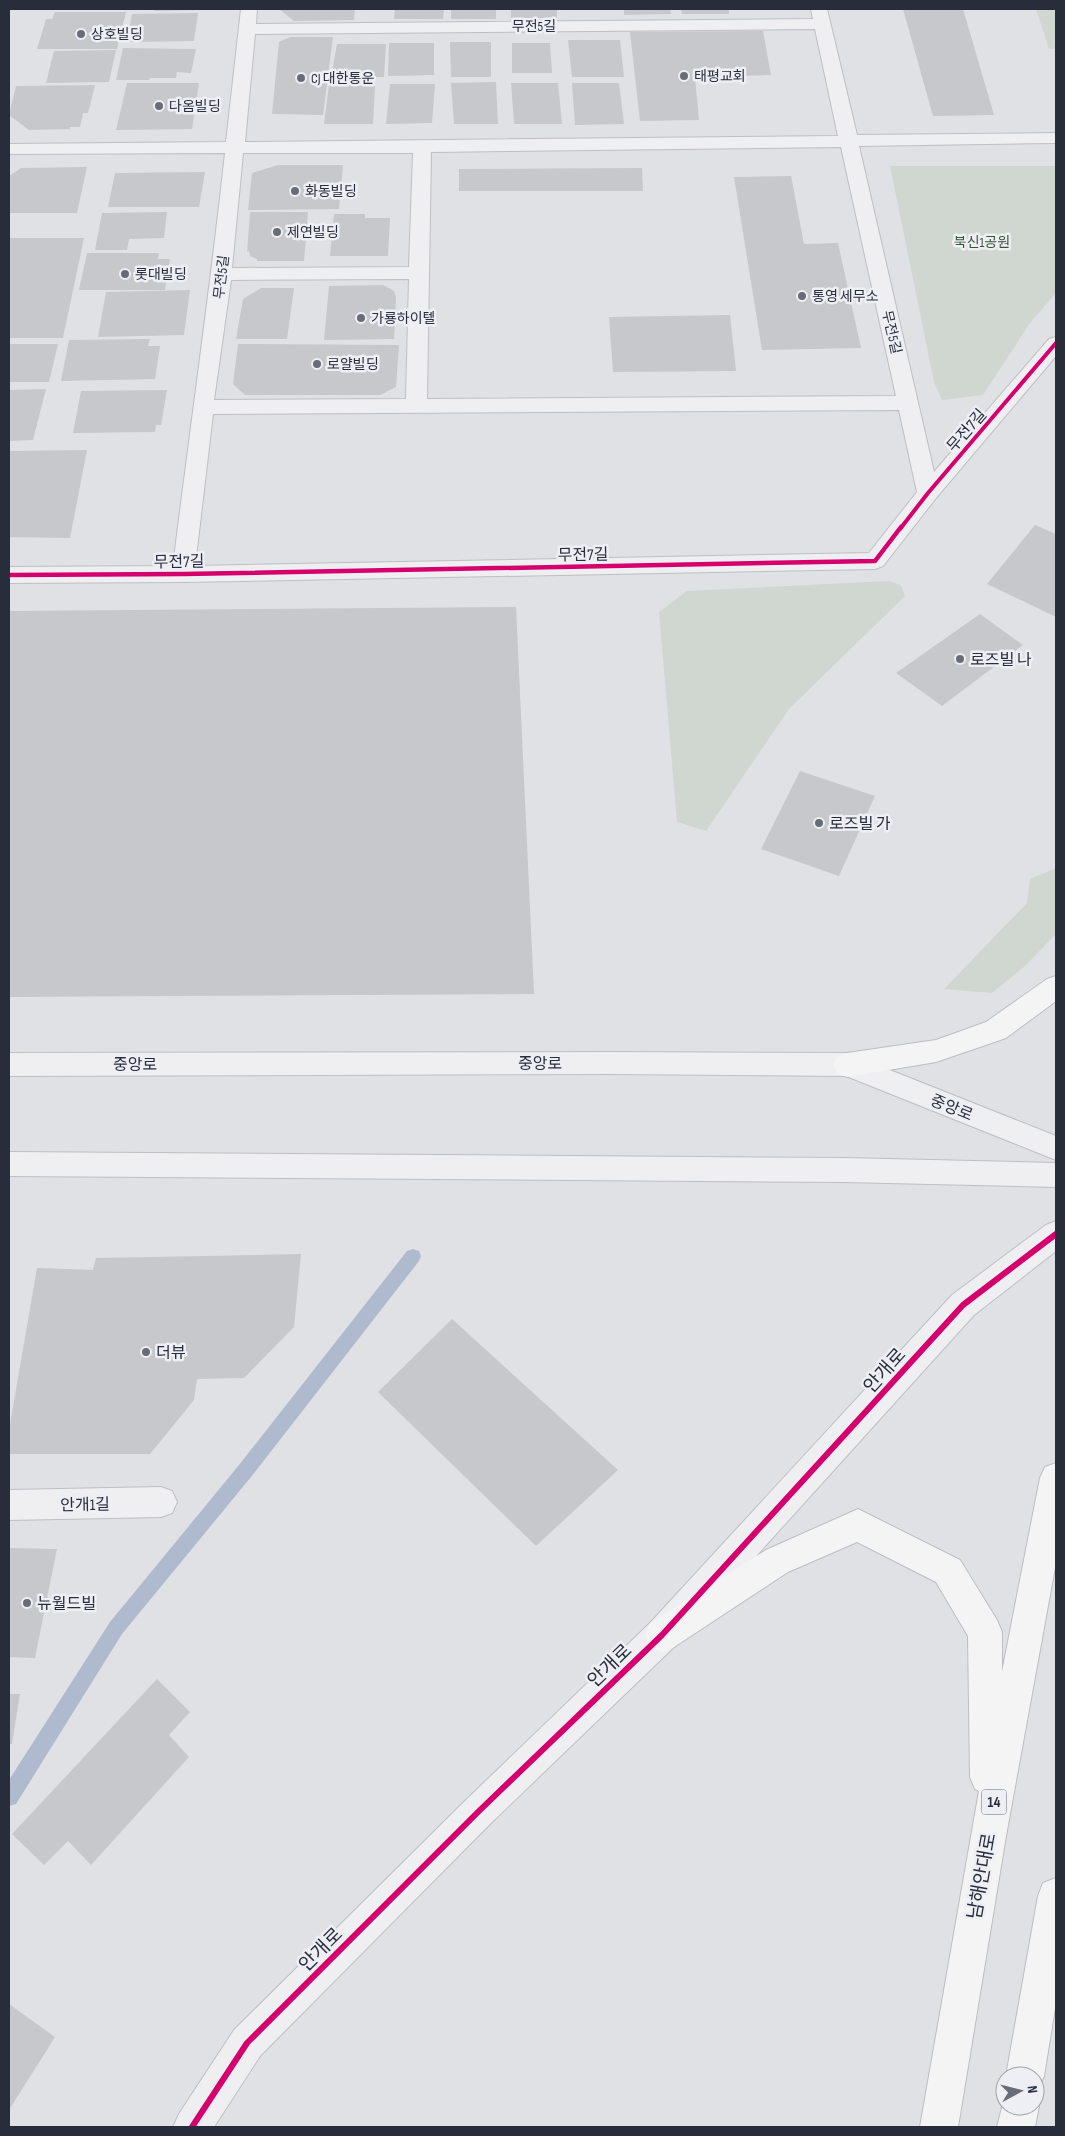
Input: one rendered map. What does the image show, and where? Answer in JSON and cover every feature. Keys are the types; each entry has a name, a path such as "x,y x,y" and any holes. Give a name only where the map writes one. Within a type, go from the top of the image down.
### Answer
{"main road":[{"path":"847,1065 936,1051 996,1030 1056,987"},
{"name":"남해안대로","path":"939,2127 988,1836 1056,1478"},
{"path":"662,1635 778,1561 858,1524 948,1571 985,1632 988,1836"},
{"path":"1027,2066 1056,1896"}],"street":[{"name":"무전5길","path":"203,407 222,274 249,9"},
{"name":"무전5길","path":"246,29 820,16 928,493"},
{"path":"9,149 234,146 422,147 1056,138"},
{"path":"416,406 422,147"},
{"path":"222,274 420,273"},
{"name":"무전7길","path":"9,575 183,574 875,561 928,493 1056,343"},
{"path":"203,407 909,403"},
{"name":"무전7길","path":"183,574 203,407"},
{"name":"중앙로","path":"9,1064 620,1063 847,1065 1056,1148"},
{"path":"9,1164 834,1170 1056,1175"},
{"name":"안개로","path":"192,2127 247,2043 479,1811 662,1635 963,1305 1056,1234"},
{"name":"안개1길","path":"9,1505 161,1502"}],"green space":[{"path":"1036,9 1056,9 1056,49 1049,49"},
{"name":"북신1공원","path":"890,166 1056,166 1056,293 1030,323 983,395 942,400 934,382"},
{"path":"889,581 901,585 905,596 789,709 706,831 677,822 659,612 687,591"},
{"path":"1056,868 1056,934 1025,966 992,993 944,989 1027,903 1030,879"}],"building":[{"path":"155,9 198,9 198,10 155,11"},
{"path":"279,9 355,9 354,20 294,21"},
{"path":"395,9 444,9 443,19 394,19"},
{"path":"451,9 496,9 496,19 451,19"},
{"path":"511,9 557,9 557,18 511,18"},
{"path":"624,9 670,9 671,14 624,15"},
{"path":"681,9 729,9 729,14 682,14"},
{"path":"903,9 963,9 994,115 933,116"},
{"name":"상호빌딩","path":"55,12 126,12 117,49 37,49 46,19 52,19"},
{"path":"198,13 194,41 127,42 132,14"},
{"name":"태평교회","path":"763,31 771,75 695,77 699,120 640,121 630,32"},
{"name":"CJ 대한통운","path":"290,37 333,37 323,115 272,114 279,42"},
{"path":"568,40 620,40 624,77 572,77"},
{"path":"450,42 491,42 491,77 451,77"},
{"path":"389,43 434,43 434,75 388,76"},
{"path":"512,43 550,43 552,73 512,73"},
{"path":"337,44 386,44 384,77 331,77"},
{"path":"123,48 196,49 191,73 177,72 176,78 116,80"},
{"path":"116,50 109,82 46,83 54,51"},
{"path":"496,82 498,124 454,124 451,83"},
{"name":"다옴빌딩","path":"127,83 199,83 192,129 116,130"},
{"path":"511,83 558,83 562,124 514,124"},
{"path":"572,83 619,83 624,124 575,125"},
{"path":"390,84 435,84 432,123 386,124"},
{"path":"95,85 88,113 83,113 80,127 29,130 9,115 16,86"},
{"path":"329,85 375,86 373,124 324,124"},
{"name":"화동빌딩","path":"278,165 343,165 339,209 248,210 252,173"},
{"path":"87,167 77,213 9,213 9,176 21,168"},
{"path":"642,168 643,191 459,191 459,169"},
{"path":"205,172 199,207 108,207 115,173"},
{"name":"통영 세무소","path":"791,176 804,244 838,243 861,348 762,350 734,177"},
{"path":"167,212 164,238 129,239 127,250 95,250 102,213"},
{"name":"제연빌딩","path":"250,212 308,212 304,261 257,261 257,259 250,256 249,251 247,252"},
{"path":"334,214 365,214 365,218 390,218 388,256 330,256"},
{"path":"9,238 84,238 63,338 9,338"},
{"name":"롯대빌딩","path":"87,253 159,253 158,259 170,259 165,290 79,290"},
{"name":"가룡하이텔","path":"383,285 394,291 396,297 394,339 324,340 329,286"},
{"path":"261,288 294,288 287,339 236,339 243,299"},
{"path":"190,290 184,335 98,337 106,292"},
{"path":"730,315 736,371 613,372 609,317"},
{"path":"150,339 148,346 160,346 155,379 61,381 69,340"},
{"path":"9,344 58,344 49,382 9,382"},
{"name":"로얄빌딩","path":"238,344 399,345 396,387 380,395 245,395 233,384"},
{"path":"46,389 33,440 9,441 9,390"},
{"path":"167,390 161,425 156,425 155,432 73,433 81,391"},
{"path":"87,450 70,538 9,537 9,451"},
{"path":"1035,525 1056,534 1056,617 987,584"},
{"path":"516,607 534,994 9,997 9,611"},
{"name":"로즈빌 나","path":"980,614 1023,645 942,706 896,673"},
{"name":"로즈빌 가","path":"800,771 875,796 839,876 761,849"},
{"name":"더뷰","path":"301,1254 294,1327 244,1378 197,1379 194,1400 150,1454 9,1454 9,1430 37,1268 93,1270 96,1258"},
{"path":"452,1319 618,1470 536,1546 378,1392"},
{"name":"뉴월드빌","path":"9,1548 57,1549 35,1658 9,1657"},
{"path":"157,1679 190,1712 169,1735 189,1757 91,1865 68,1841 44,1865 12,1834"},
{"path":"9,1694 20,1694 12,1744 9,1744"},
{"path":"9,2004 55,2037 9,2110"}],"waterway":[{"path":"9,1797 116,1628 245,1471 413,1256"}],"cycle path":[{"path":"9,575 183,574 875,561 928,493 1056,343"},
{"path":"192,2127 247,2043 479,1811 662,1635 963,1305 1056,1234"}],"place":[{"name":"상호빌딩","path":"81,34"},
{"name":"태평교회","path":"684,76"},
{"name":"CJ 대한통운","path":"301,78"},
{"name":"다옴빌딩","path":"159,106"},
{"name":"화동빌딩","path":"295,191"},
{"name":"제연빌딩","path":"277,232"},
{"name":"롯대빌딩","path":"125,274"},
{"name":"통영 세무소","path":"802,296"},
{"name":"가룡하이텔","path":"361,318"},
{"name":"로얄빌딩","path":"317,364"},
{"name":"로즈빌 나","path":"960,659"},
{"name":"로즈빌 가","path":"819,823"},
{"name":"더뷰","path":"146,1352"},
{"name":"뉴월드빌","path":"27,1603"}]}
